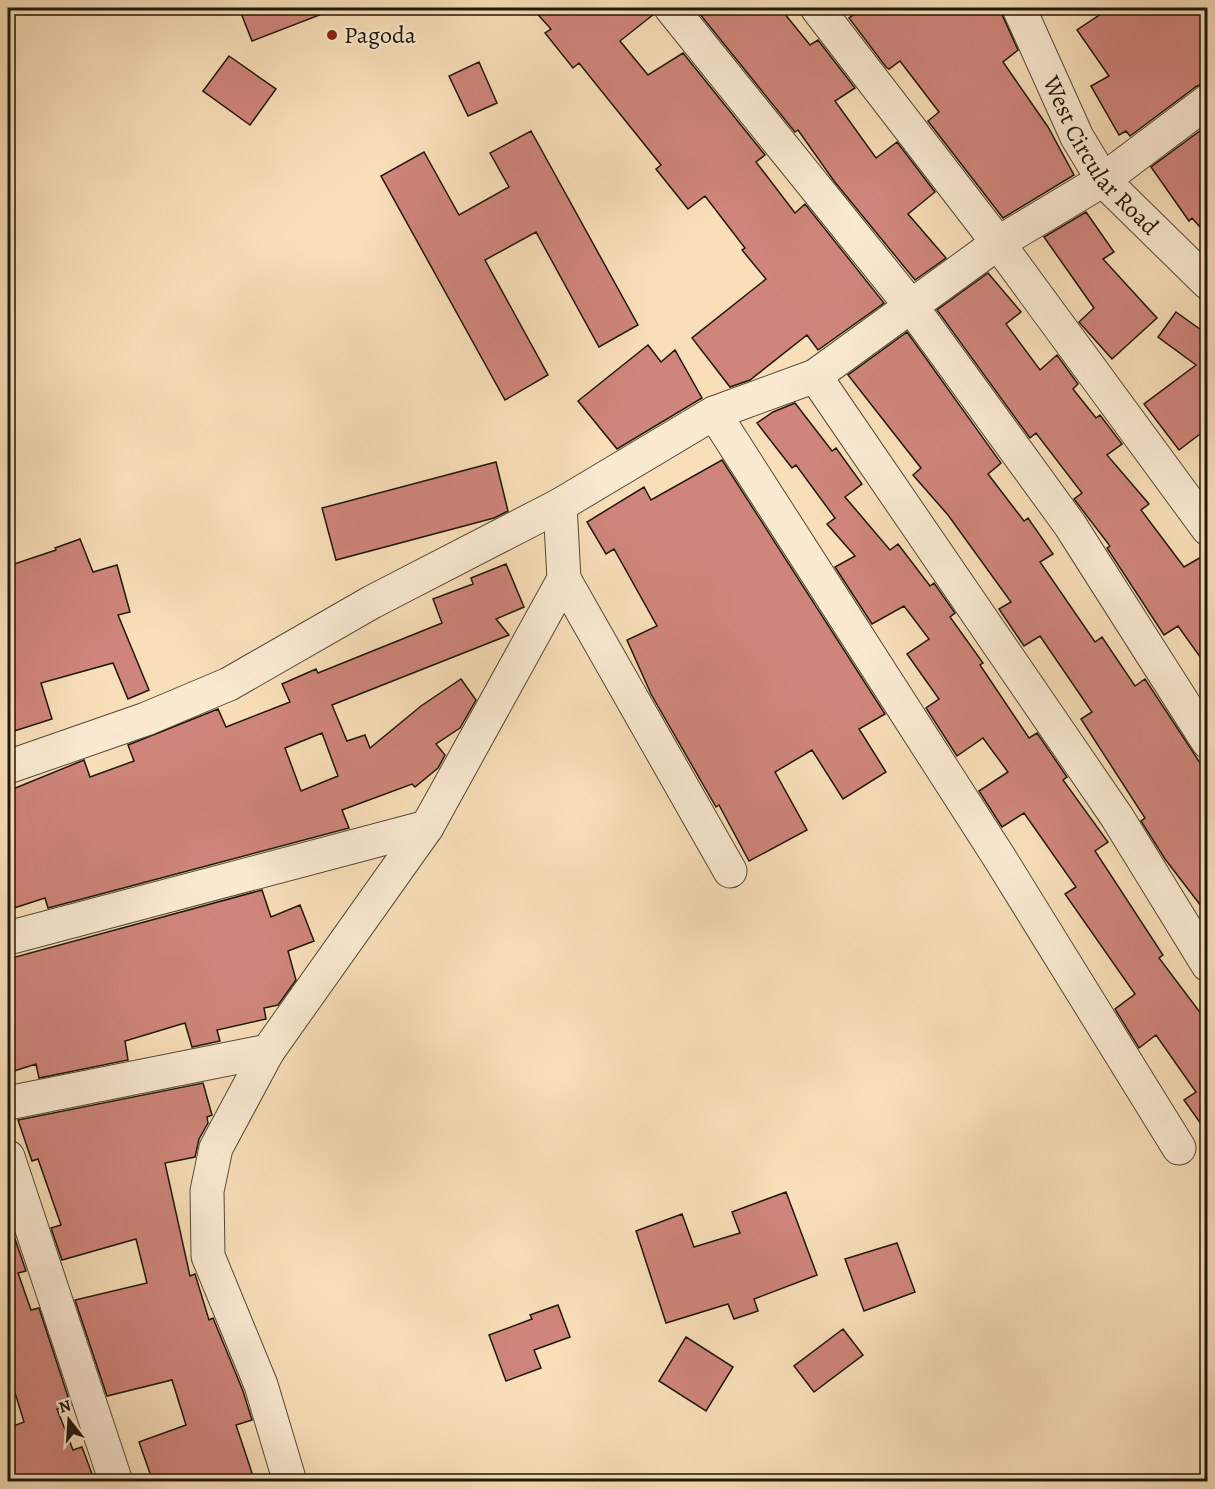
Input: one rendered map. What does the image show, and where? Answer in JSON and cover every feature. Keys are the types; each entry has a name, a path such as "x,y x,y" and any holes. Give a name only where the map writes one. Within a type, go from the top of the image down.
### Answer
{"street":[{"path":"671,8 911,306 1070,525 1208,742"},
{"path":"817,8 998,243 1208,529"},
{"name":"West Circular Road","path":"1019,8 1077,137 1103,180 1208,283"},
{"path":"8,767 146,719 229,684 372,602 560,505 714,413 815,376 998,243 1103,180 1208,101"},
{"path":"815,376 1117,817 1208,965"},
{"path":"714,413 999,857 1179,1148"},
{"path":"560,505 564,579 730,871"},
{"path":"290,1482 261,1385 208,1256 207,1191 216,1148 268,1051 427,827 564,579"},
{"path":"8,938 427,827"},
{"path":"8,1103 268,1051"},
{"path":"8,1157 116,1482"}],"building":[{"path":"239,8 334,8 335,9 252,41"},
{"path":"532,8 653,8 654,14 620,41 648,75 683,53 765,155 756,162 795,213 805,204 884,303 818,350 807,335 750,380 730,387 692,338 766,279 742,250 745,248 705,196 688,209 656,169 661,165 579,63 573,68 545,33 551,29"},
{"path":"695,8 780,8 810,45 818,40 855,88 835,101 876,158 897,142 935,192 908,214 946,258 915,280 834,181 798,130 795,132"},
{"path":"864,8 999,8 1018,50 1003,62 1048,127 1074,175 1003,218 928,121 939,112 900,61 889,69 886,67 849,18"},
{"path":"1110,8 1208,8 1208,83 1197,86 1130,136 1126,131 1119,135 1091,86 1109,76 1077,30"},
{"path":"229,56 276,89 250,125 203,91"},
{"path":"479,62 497,103 468,116 449,76"},
{"path":"1208,125 1208,236 1192,218 1189,221 1151,167"},
{"path":"531,131 638,325 599,347 536,232 485,260 548,375 505,400 381,176 424,152 459,215 509,187 490,153"},
{"path":"1086,212 1114,252 1103,259 1157,318 1112,359 1079,322 1094,308 1044,237"},
{"path":"988,273 1021,312 1006,324 1040,370 1057,355 1078,384 1073,389 1096,418 1100,415 1122,444 1107,455 1149,504 1141,510 1184,567 1208,553 1208,668 1178,626 1164,635 1107,548 1110,546 1074,499 1082,493 1036,433 1030,438 937,310"},
{"path":"1176,312 1208,335 1208,428 1179,450 1144,404 1196,365 1158,337"},
{"path":"907,332 1001,463 988,474 1024,521 1028,518 1053,554 1040,562 1095,642 1102,637 1135,686 1145,679 1208,775 1208,915 1165,859 1141,821 1145,818 1081,719 1092,712 1040,636 1024,646 999,609 1011,602 948,515 913,475 921,468 848,375"},
{"path":"648,345 661,362 675,350 702,398 617,449 578,401"},
{"path":"795,403 832,451 836,448 862,484 845,497 890,550 898,544 930,586 934,583 955,613 950,617 983,663 980,665 1029,738 1037,733 1067,777 1063,780 1108,842 1095,851 1163,955 1159,958 1208,1023 1208,1134 1184,1100 1196,1092 1156,1035 1139,1048 1115,1009 1135,994 1065,894 1076,887 1024,813 1002,827 979,791 1008,772 983,738 957,756 926,708 939,699 907,654 929,639 904,606 872,624 835,567 855,556 827,524 835,518 796,465 792,468 757,423 773,412"},
{"path":"722,460 885,714 859,729 886,772 843,799 812,750 775,772 807,830 749,861 719,805 716,807 651,694 627,640 657,626 614,549 606,554 587,522 644,487 651,500"},
{"path":"496,462 508,511 494,518 336,560 322,508"},
{"path":"80,539 93,572 117,565 130,612 118,615 149,690 128,699 113,663 41,683 52,719 8,733 8,566 56,550 55,548"},
{"path":"506,564 524,607 496,619 509,635 332,705 347,741 365,735 370,748 421,706 461,679 476,700 460,728 436,744 445,755 438,768 415,787 412,784 342,810 349,828 48,908 45,898 8,910 8,791 84,760 90,777 134,761 128,745 218,709 226,727 290,702 282,684 316,669 318,673 442,623 433,599 473,584 471,578","holes":["322,733 338,776 301,791 285,748"]},
{"path":"262,890 271,917 300,905 314,941 288,951 296,980 278,1005 264,1008 266,1019 217,1030 220,1041 192,1047 185,1023 125,1041 128,1060 39,1078 36,1064 8,1073 8,959"},
{"path":"203,1083 212,1115 207,1117 208,1123 199,1139 195,1157 165,1163 190,1276 195,1274 209,1320 213,1318 243,1391 252,1420 236,1425 255,1482 153,1482 139,1442 186,1425 172,1380 107,1396 75,1300 147,1283 136,1239 62,1260 51,1228 61,1225 38,1159 32,1161 18,1120"},
{"path":"786,1192 817,1275 754,1299 758,1311 734,1319 728,1304 666,1323 636,1231 682,1214 694,1247 740,1233 732,1212"},
{"path":"15,1239 26,1271 18,1273 31,1310 39,1308 71,1406 57,1409 73,1450 82,1447 95,1482 8,1482 8,1428 24,1422 8,1370 8,1241"},
{"path":"897,1243 915,1292 864,1311 845,1259"},
{"path":"558,1305 570,1337 534,1350 541,1368 506,1381 489,1335 532,1319 530,1315"},
{"path":"843,1329 863,1355 814,1392 794,1366"},
{"path":"686,1337 733,1367 706,1411 659,1381"}],"place":[{"name":"Pagoda","path":"332,35"}]}
